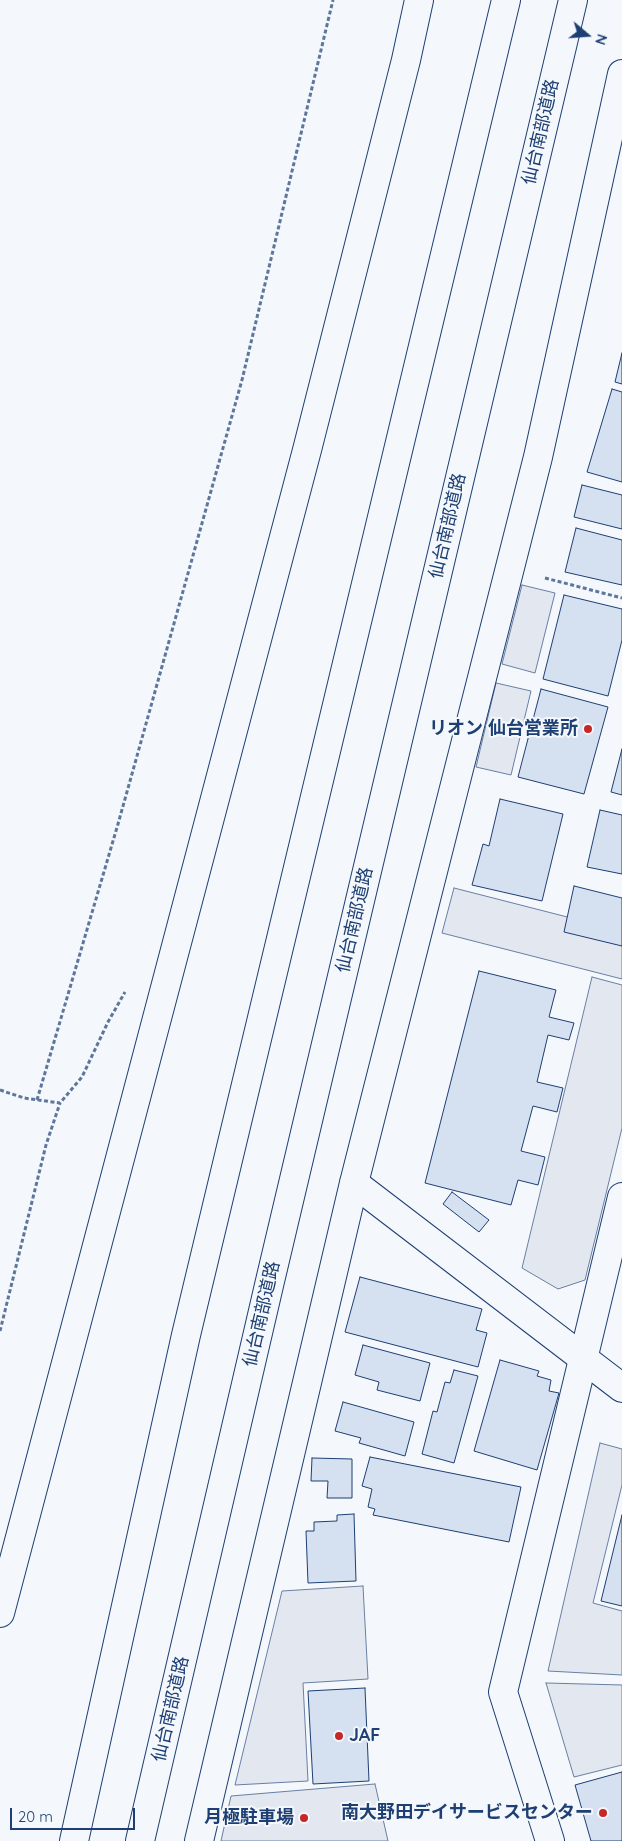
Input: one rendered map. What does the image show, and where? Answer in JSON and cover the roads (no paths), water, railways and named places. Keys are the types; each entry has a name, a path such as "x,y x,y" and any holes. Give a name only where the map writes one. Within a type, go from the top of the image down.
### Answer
{"main road":[{"path":"0,1613 307,450 406,60 419,0"},
{"path":"74,1841 188,1325 506,0"},
{"name":"仙台南部道路","path":"140,1841 572,0"},
{"path":"199,1841 354,1183 538,457 622,74"},
{"path":"354,1183 622,1388"},
{"path":"550,1841 503,1692 622,1197"}],"place":[{"name":"リオン 仙台営業所","path":"588,729"},
{"name":"JAF","path":"339,1736"},
{"name":"南大野田デイサービスセンター","path":"603,1813"},
{"name":"月極駐車場","path":"304,1818"}]}
